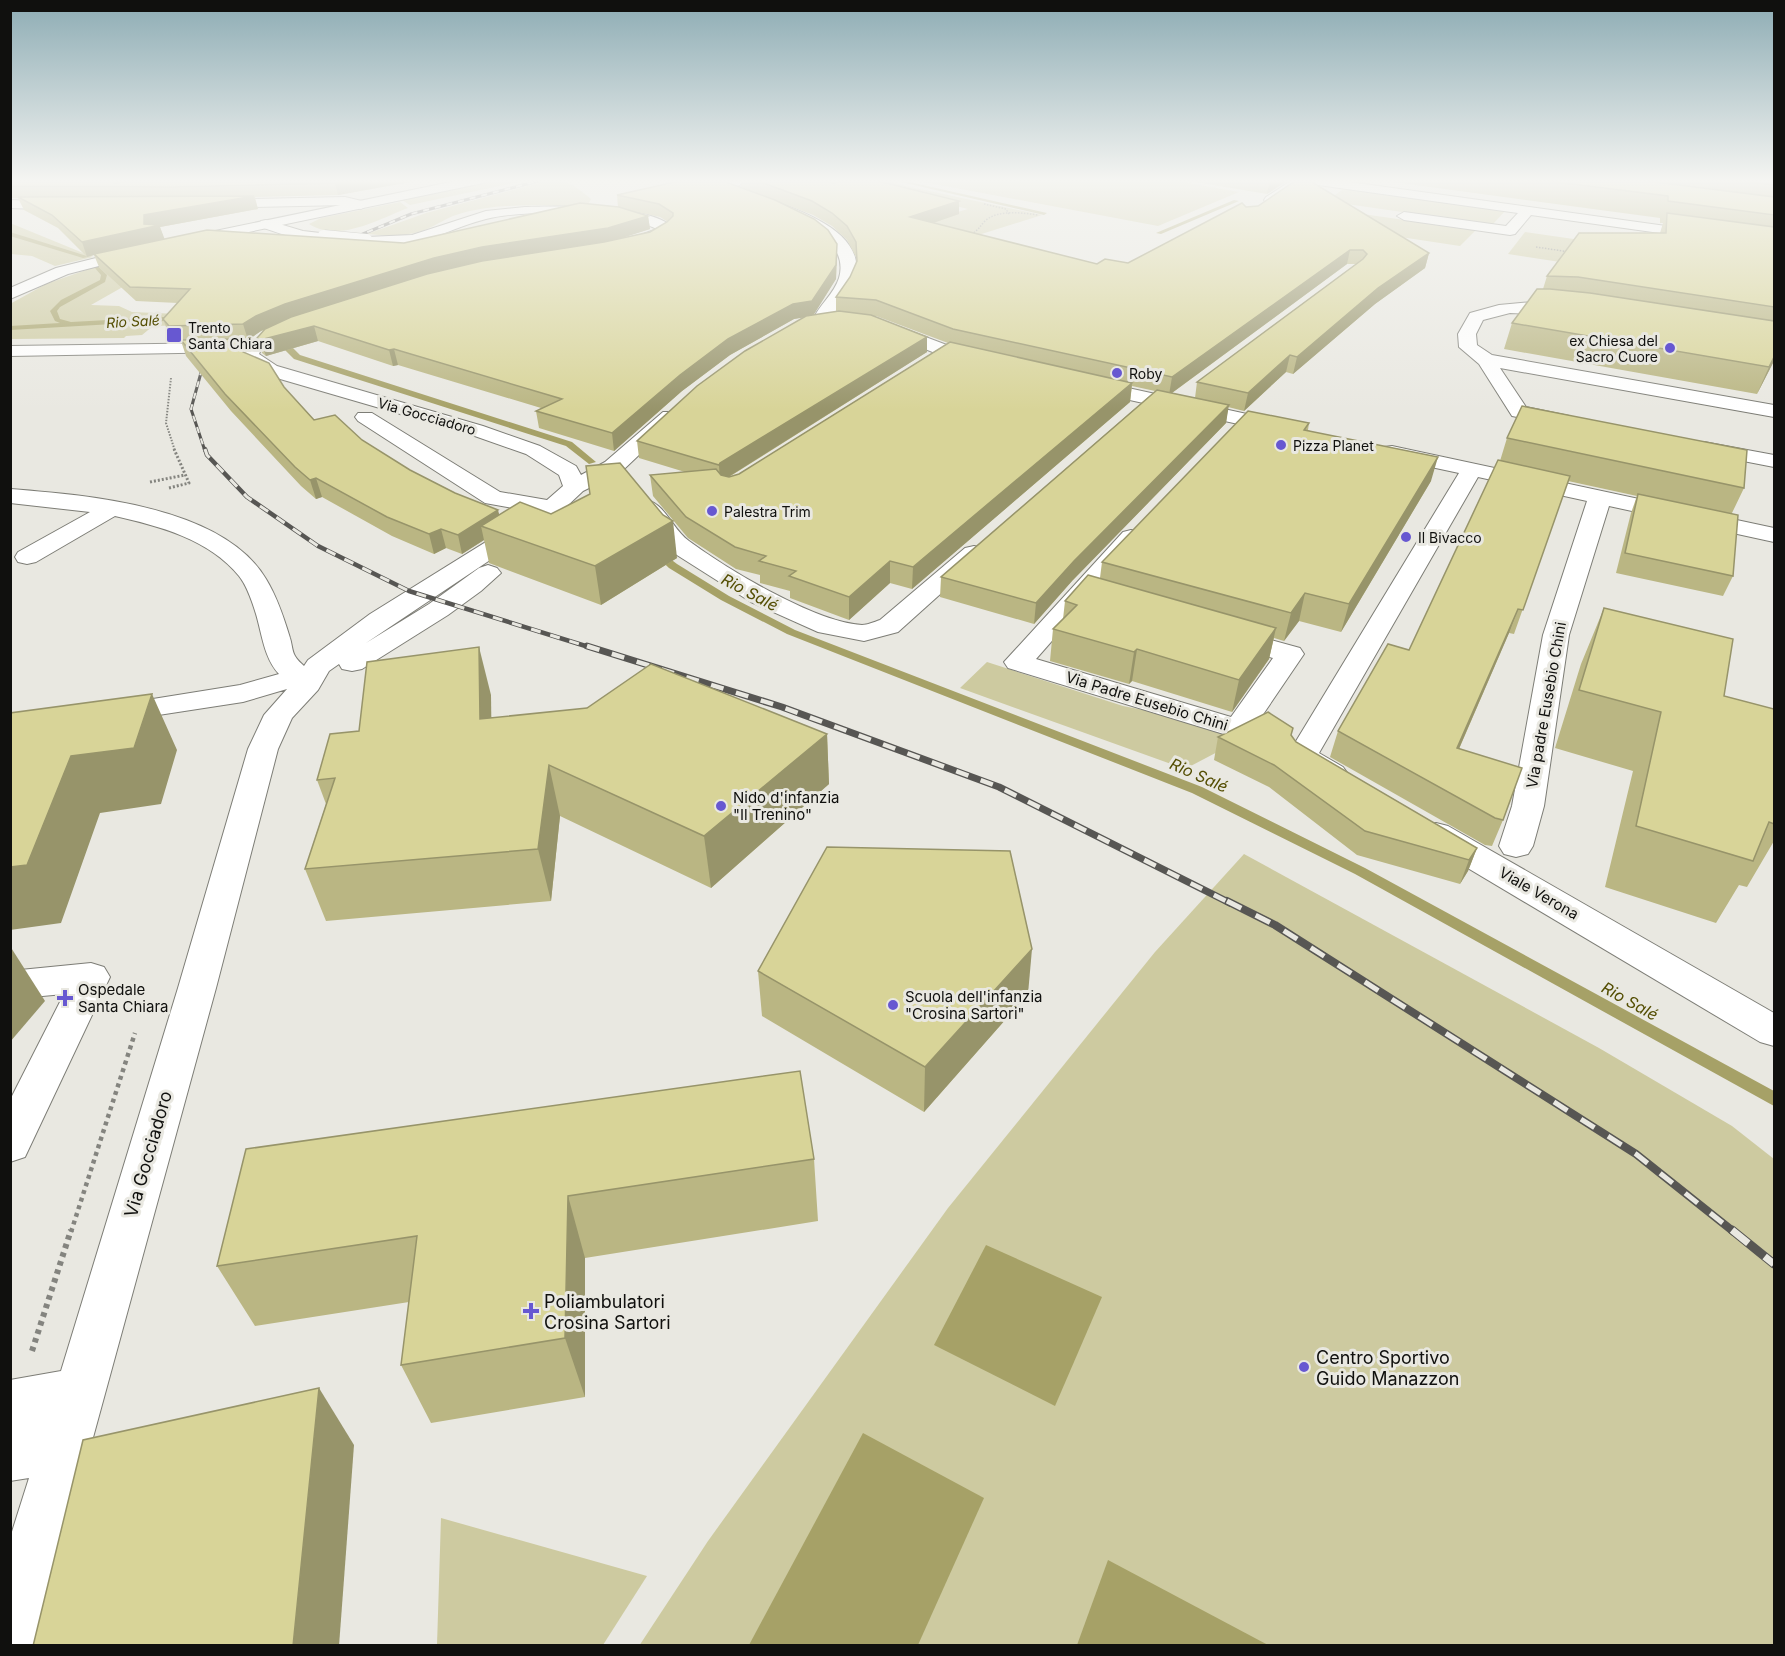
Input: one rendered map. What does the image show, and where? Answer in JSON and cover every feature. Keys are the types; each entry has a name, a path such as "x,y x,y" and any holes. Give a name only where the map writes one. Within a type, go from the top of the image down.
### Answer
{"street":[{"path":"10,294 35,281 83,264 117,256"},
{"path":"845,256 849,266 847,279 824,312 811,323 858,321 938,356 999,365"},
{"path":"1577,423 1519,412 1486,360 1468,347 1467,334 1476,316 1498,309 1512,307 1583,312"},
{"name":"Via Gocciadoro","path":"10,351 259,343 250,354 256,362 270,370 476,430 533,450 568,471 575,487 547,514 525,543 471,588 416,626 343,669 305,680 279,715 263,750 197,988 10,1635"},
{"path":"1486,360 1774,411"},
{"path":"1064,380 1300,432"},
{"path":"1128,418 1189,391"},
{"path":"575,487 604,472 683,404"},
{"name":"Via Gocciadoro","path":"365,417 493,498 547,514"},
{"path":"1224,439 1243,420"},
{"path":"1682,444 1774,461"},
{"path":"1369,447 1774,535"},
{"path":"1364,792 1302,756 1472,469"},
{"path":"604,472 632,488 678,545 760,597 827,626 864,633 890,626 988,541"},
{"path":"10,496 98,506 165,520 208,540 249,570 263,594 282,659 305,680"},
{"name":"Via padre Eusebio Chini","path":"1516,846 1528,806 1556,635 1600,497"},
{"path":"19,554 98,506"},
{"name":"Via Padre Eusebio Chini","path":"1145,523 1090,597 1018,662 1238,729 1290,654 1201,628"},
{"path":"91,716 243,693 305,680"},
{"name":"Viale Verona","path":"1406,816 1774,1031"},
{"path":"10,985 91,977 10,1144"},
{"path":"12,1422 79,1393"},
{"path":"12,1422 65,1446"}],"path":[{"path":"160,490 189,483 178,461 166,423 171,372"},
{"path":"12,1422 136,1031"}],"shaded area":[{"path":"33,256 93,257 55,266"},
{"path":"877,256 911,256 864,271"},
{"path":"1523,256 1694,256 1761,266 1751,291"},
{"path":"109,262 135,280 91,305 119,306 132,312 202,315 192,325 153,326 142,335 124,338 11,339 10,304 46,284"},
{"path":"987,662 1123,706 1169,715 1244,738 1185,769 960,688"},
{"name":"Centro Sportivo Guido Manazzon","path":"1244,854 1599,1048 1732,1126 1774,1159 1774,1645 639,1646 708,1541 948,1208 1155,952"},
{"path":"986,1245 1102,1297 1055,1406 934,1345"},
{"path":"863,1433 984,1498 918,1645 749,1645"},
{"path":"441,1518 647,1576 603,1645 437,1645"},
{"path":"1108,1560 1268,1645 1077,1645"}],"building":[{"path":"96,256 442,256 285,304 243,324 169,326 163,319 190,289 130,287"},
{"path":"512,256 836,256 836,265 812,301 793,304 728,339 680,375 612,433 536,411 562,399 394,349 389,350 314,326 260,340 257,338 265,329 291,317 427,274"},
{"path":"857,256 1066,256 1097,264 1105,259 1128,263 1141,256 1341,256 1172,377 953,329 876,300 836,297 850,277"},
{"path":"1365,256 1424,256 1378,288 1297,357 1290,355 1248,393 1197,382"},
{"path":"1562,256 1774,256 1774,307 1578,277 1547,276"},
{"path":"1537,289 1590,293 1774,321 1774,357 1769,367 1512,323"},
{"path":"839,311 871,315 927,337 719,465 637,441 697,386 745,351 806,316"},
{"path":"235,339 243,352 269,363 284,387 314,420 335,415 362,440 410,470 455,493 498,510 458,535 441,529 429,534 387,517 316,478 310,480 225,394 181,340"},
{"path":"950,342 1132,383 913,567 890,561 849,597 789,576 796,571 759,561 766,556 735,547 686,517 650,475 716,469 721,475 729,477 739,474"},
{"path":"1157,390 1229,405 1074,561 1036,603 941,577"},
{"path":"1522,406 1747,450 1744,488 1507,438"},
{"path":"1248,411 1309,423 1304,430 1438,457 1349,604 1305,593 1291,613 1102,562"},
{"path":"1498,460 1570,476 1523,610 1518,609 1457,748 1522,768 1503,820 1495,818 1338,731 1388,644 1409,650"},
{"path":"620,463 663,515 673,521 595,566 481,526 520,502 551,514 590,494 586,466"},
{"path":"1638,494 1738,515 1733,576 1625,553"},
{"path":"1088,575 1276,628 1239,680 1137,649 1134,652 1053,629 1077,605 1065,601"},
{"path":"1604,608 1733,639 1724,696 1774,709 1774,824 1769,822 1753,861 1636,826 1661,712 1579,690"},
{"path":"479,647 480,719 587,708 651,664 827,734 704,836 549,765 538,849 305,869 335,778 317,780 330,734 359,731 367,662"},
{"path":"152,694 134,748 71,756 27,865 10,867 10,713"},
{"path":"1268,712 1293,728 1291,735 1296,742 1477,848 1469,860 1365,831 1274,765 1218,737"},
{"name":"Scuola dell'infanzia \"Crosina Sartori\"","path":"827,847 1010,851 1032,949 925,1067 758,971"},
{"path":"800,1071 814,1159 568,1196 565,1338 401,1365 417,1236 217,1266 246,1149"},
{"path":"319,1388 293,1646 33,1646 83,1440"}],"waterway":[{"path":"68,323 57,320 53,311 63,301 103,281 104,275 98,268"},
{"name":"Rio Salé","path":"10,328 182,318"},
{"name":"Rio Salé","path":"282,342 297,357 569,444 592,462"},
{"name":"Rio Salé","path":"656,551 673,566 725,598 791,632 1197,790 1360,871 1774,1099"}],"railway":[{"path":"205,358 191,409 205,451"},
{"path":"205,449 207,455 247,497 318,546 409,591 592,648"},
{"path":"587,646 782,707 999,787 1230,903"},
{"path":"1227,901 1275,925 1636,1154 1734,1232"},
{"path":"1732,1230 1774,1264"}],"place":[{"name":"Trento Santa Chiara","path":"174,335"},
{"name":"ex Chiesa del Sacro Cuore","path":"1670,348"},
{"name":"Roby","path":"1117,373"},
{"name":"Pizza Planet","path":"1281,445"},
{"name":"Palestra Trim","path":"712,511"},
{"name":"Il Bivacco","path":"1406,537"},
{"name":"Nido d'infanzia \"Il Trenino\"","path":"721,806"},
{"name":"Ospedale Santa Chiara","path":"65,998"},
{"name":"Scuola dell'infanzia \"Crosina Sartori\"","path":"893,1005"},
{"name":"Poliambulatori Crosina Sartori","path":"531,1311"},
{"name":"Centro Sportivo Guido Manazzon","path":"1304,1367"}]}
